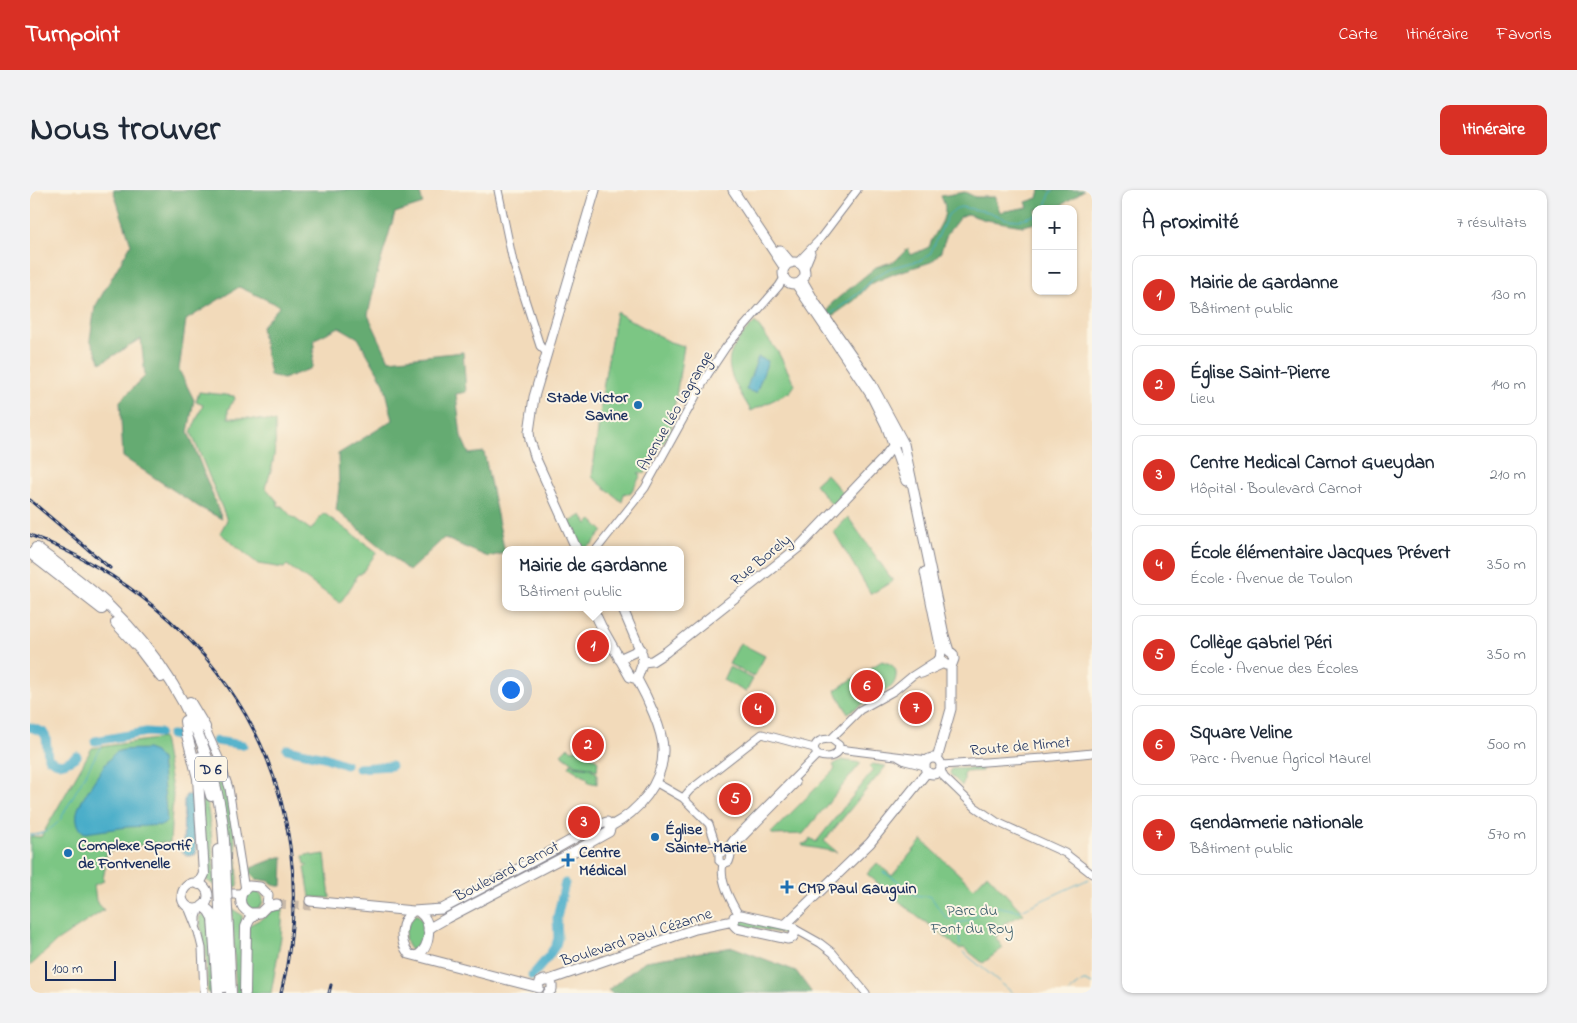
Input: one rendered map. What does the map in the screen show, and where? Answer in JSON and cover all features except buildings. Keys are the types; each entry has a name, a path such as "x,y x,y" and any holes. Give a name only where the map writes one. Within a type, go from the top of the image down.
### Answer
{"highway":[{"name":"D 6","path":"33,550 109,606 133,630 159,663 181,698 192,720 212,771 222,820 217,899 232,993"},
{"name":"D 6","path":"33,550 96,603 122,628 154,667 176,702 185,721 203,768 217,835 217,899 224,993"},
{"path":"159,663 174,677 205,727"},
{"path":"185,721 198,778 204,874 199,884"},
{"path":"217,899 209,910 213,918 218,993"},
{"path":"245,993 246,927 249,920 255,914"}],"main road":[{"path":"529,432 534,397 554,323 595,190"},
{"path":"732,190 783,255 805,274 790,282"},
{"path":"738,190 747,207"},
{"path":"794,266 783,274 871,394 888,430 904,472 911,500 945,659"},
{"path":"735,917 745,930 788,939 791,930 936,767 947,706 948,676 902,440 871,383 821,311 790,282"},
{"path":"554,323 529,401 527,418 530,440 536,459 575,546"},
{"path":"888,430 902,440"},
{"path":"894,449 902,440"},
{"path":"894,449 907,458"},
{"name":"Rue Borely","path":"643,662 656,659 799,547 894,449"},
{"path":"594,611 630,678 637,679"},
{"path":"611,826 637,808 659,773 663,751 661,734 637,679 643,662 641,649 624,611"},
{"path":"619,659 641,649"},
{"name":"Boulevard Carnot","path":"405,920 403,916 395,914 310,904 416,912 442,909 604,822 611,826 610,830 598,838 428,930"},
{"path":"524,866 523,872 529,875"},
{"path":"242,906 240,898 249,886 263,889 272,901 260,913 255,914 250,913 242,906 217,899 199,884 189,885 184,891 184,902 188,907 217,899 243,892"},
{"path":"420,953 427,941 428,930 426,919 416,912 405,920 402,933 403,943 409,954 428,954 545,988"},
{"path":"735,917 791,930"},
{"name":"Boulevard Paul Cézanne","path":"545,988 695,929 735,917"}],"street":[{"path":"498,190 513,262 540,346 544,350"},
{"path":"794,266 808,259 857,190"},
{"name":"Avenue Léo Lagrange","path":"599,546 645,488 708,374 726,347 790,282"},
{"path":"831,740 860,710 901,686 912,676 945,659"},
{"path":"205,727 219,758 229,788 243,872 243,892"},
{"path":"683,798 690,790 762,734 814,748 819,756"},
{"path":"735,917 722,870 723,864 718,858 725,853 733,840 819,756 833,757 839,749 837,742 831,740 821,740 817,742 814,748"},
{"path":"839,749 898,757 905,761 936,767 962,796 982,812 1015,830 1065,853 1092,874"},
{"name":"Route de Mimet","path":"936,767 1092,753"},
{"path":"654,782 683,798 709,824 725,853 731,856 729,862 723,864"},
{"path":"243,872 256,886"},
{"path":"198,932 197,917 217,899"},
{"path":"188,907 202,948 204,993"},
{"path":"791,930 820,943 833,953 866,993"}],"green space":[{"path":"113,190 419,190 423,204 395,213 377,274 368,315 389,360 463,352 466,392 456,394 461,436 469,454 484,452 504,546 502,546 502,554 488,557 444,538 409,571 336,510 339,488 338,454 393,420 384,383 358,338 339,327 315,339 312,368 283,379 270,375 261,327 280,306 239,287 186,320 179,370 194,400 188,432 222,519 199,507 123,457 120,401 145,376 141,339 101,363 90,339 95,307 131,244"},
{"path":"1040,190 1084,190 1062,205 1032,205 1032,224 1023,226 986,220 967,214 960,217 947,234 940,254 931,262 896,273 870,284 855,300 831,317 827,312 832,303 876,267 895,261 908,248 911,255 929,247 945,213 945,206 941,196 965,192 975,197 995,197 1000,212 1028,207 1026,202 1038,198"},
{"name":"Stade Victor Savine","path":"616,312 670,342 684,346 671,429 645,473 638,473 641,475 630,494 624,493 622,502 592,477 604,382"},
{"path":"755,322 778,352 795,385 790,392 751,411 736,385 729,365 730,355 735,346"},
{"path":"199,392 234,396 235,399 228,409 228,418 248,418 275,422 274,455 265,487 278,502 278,506 282,506 290,515 311,530 322,515 325,514 377,552 361,574 358,574 355,578 355,581 340,603 287,565 284,568 258,564 220,533 227,520 191,432 203,405 196,402"},
{"path":"826,474 844,494 833,506 815,484"},
{"path":"582,515 587,524 592,520 603,531 592,544 579,546 568,523"},
{"path":"848,517 893,581 871,594 834,532"},
{"path":"740,643 765,656 754,677 729,664"},
{"path":"882,661 890,664 895,669 896,678 893,684 848,713 835,690"},
{"path":"729,667 753,679 746,692 723,680"},
{"name":"Complexe Sportif de Fontvenelle","path":"163,738 173,794 170,843 152,843 106,852 104,881 94,885 96,901 104,910 57,941 30,966 30,836 41,837 92,748"},
{"path":"209,745 227,796 234,832 238,886 231,888 229,845"},
{"path":"568,747 572,750 582,750 598,761 597,771 590,767 576,765 561,754"},
{"path":"841,760 861,763 803,834 774,835 771,833 835,769 833,765"},
{"path":"571,763 575,766 590,768 597,773 597,784 588,782 588,779 569,767"},
{"path":"872,764 886,766 824,841 837,852 803,846 802,844 808,843 810,838 816,842 873,771 869,767"},
{"path":"982,768 982,771 964,772 962,786 950,774 951,769"},
{"path":"200,772 210,828 215,886 205,879"},
{"name":"Parc du Font du Roy","path":"922,840 974,888 987,874 1024,914 1003,924 996,938 1003,948 983,963 964,948 959,949 867,874 877,863 892,876"},
{"path":"311,854 312,856 325,854 330,898 310,897 305,867 308,865 305,864 303,856"},
{"path":"283,857 282,886 256,879 250,873 251,868"},
{"path":"254,891 260,894 263,900 260,906 254,909 248,906 245,900 248,894"},
{"path":"276,908 283,908 281,937 271,993 248,993 248,926"},
{"path":"232,909 242,915 243,993 236,993"},
{"path":"208,913 213,993 208,993 206,953 199,917"},
{"path":"415,915 418,915 423,924 424,940 418,950 413,953 405,939 405,935 408,924"},
{"path":"737,919 787,928 791,932 790,935 737,924"},
{"path":"733,947 796,971 812,993 612,993 608,990 645,961"}],"water":[{"path":"758,357 768,361 756,393 746,390"},
{"path":"147,749 155,752 161,760 167,821 163,825 127,827 85,833 82,831 77,822 78,809 107,763 118,751"},
{"path":"186,795 193,797 196,854 189,856 183,853 184,800"}],"waterway":[{"path":"1046,205 1053,190"},
{"path":"831,314 860,292 875,277 890,268 922,260 930,254 948,215 955,209 961,207 989,212 1006,219 1019,220 1032,216"},
{"path":"30,727 43,732 46,737 48,758 52,761 62,763 77,756"},
{"path":"95,741 146,732 159,733"},
{"path":"171,735 182,736"},
{"path":"30,835 47,831 60,820 105,739"},
{"path":"216,741 243,745"},
{"path":"287,749 324,757 346,765"},
{"path":"358,768 391,766"},
{"path":"883,872 897,880 912,894 927,896"},
{"path":"989,907 995,906 1019,911 1089,879"},
{"path":"532,976 556,945 558,938 557,918 565,883"},
{"path":"928,896 932,898 942,913 957,922 969,920 986,908"},
{"path":"959,931 960,945"},
{"path":"963,952 1013,993"},
{"path":"1068,993 1083,981 1092,984"}],"tunnel":[{"path":"277,904 311,906"}],"railway":[{"path":"30,500 110,568"},
{"path":"30,535 97,567 157,609 206,658 246,715 274,778 290,846 293,918 281,993"},
{"path":"329,993 331,985"}],"place":[{"name":"Stade Victor Savine","path":"638,405"},
{"name":"Mairie de Gardanne","path":"593,646"},
{"name":"Square Veline","path":"867,686"},
{"name":"Gendarmerie nationale","path":"916,708"},
{"name":"École élémentaire Jacques Prévert","path":"758,709"},
{"name":"Église Saint-Pierre","path":"588,745"},
{"name":"Collège Gabriel Péri","path":"735,799"},
{"name":"Centre Medical Carnot Gueydan","path":"584,822"},
{"name":"Église Sainte-Marie","path":"655,837"},
{"name":"Complexe Sportif de Fontvenelle","path":"68,853"},
{"name":"Centre Médical","path":"568,860"},
{"name":"CMP Paul Gauguin","path":"787,887"}]}
